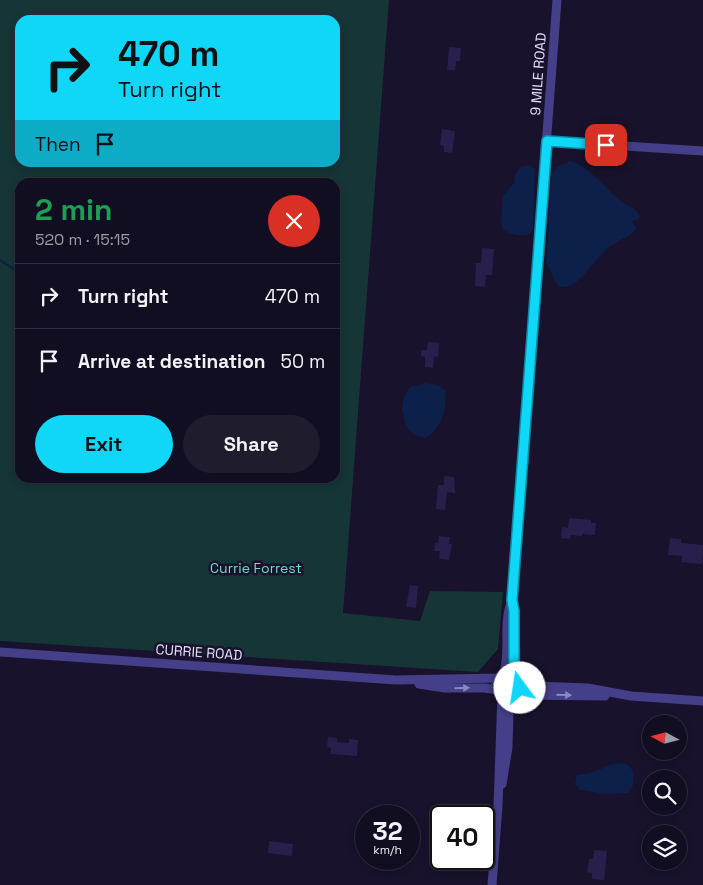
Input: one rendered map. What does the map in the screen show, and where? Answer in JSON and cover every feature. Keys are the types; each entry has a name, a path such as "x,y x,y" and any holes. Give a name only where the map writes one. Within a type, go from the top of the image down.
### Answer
{"street":[{"name":"9 MILE ROAD","path":"501,675 506,661 507,617 512,600 557,0"},
{"path":"547,141 703,152"},
{"name":"9 MILE ROAD","path":"512,600 518,677"},
{"name":"CURRIE ROAD","path":"0,652 396,680 445,688 485,688 500,693"},
{"path":"492,885 498,806 500,693 496,684 501,675 511,672 534,686 588,688 631,696"},
{"name":"CURRIE ROAD","path":"396,680 501,675"},
{"path":"498,806 506,767 509,710 514,696 520,688 518,677"},
{"path":"500,693 514,696 631,696 703,701"}],"green space":[{"name":"Currie Forrest","path":"0,0 389,0 343,613 420,621 430,591 503,592 498,649 478,672 0,641"}],"water":[{"path":"570,161 585,168 616,197 635,210 640,217 637,220 631,221 636,227 635,231 614,243 585,274 572,285 565,287 558,286 546,263 552,174 557,167"},
{"path":"529,165 535,169 533,227 530,234 516,235 503,230 501,221 503,196 514,183 515,175 520,167"},
{"path":"426,383 437,385 445,390 446,403 440,423 425,438 414,435 406,426 402,409 404,397 410,387"},
{"path":"615,763 627,764 633,771 633,785 628,793 606,794 580,790 575,784 577,775 591,773"}],"building":[{"path":"449,47 461,48 460,61 456,61 455,70 447,70"},
{"path":"442,129 455,131 452,153 444,152 444,146 440,145"},
{"path":"482,248 494,249 492,275 486,275 485,287 475,286 476,263 481,263"},
{"path":"428,342 439,343 438,357 434,356 433,368 425,367 425,357 421,356 421,350 427,350"},
{"path":"444,476 454,477 455,493 447,492 445,510 436,509 438,485 444,485"},
{"path":"569,518 591,520 591,523 596,523 595,535 582,534 582,536 571,535 570,539 561,538 562,527 568,528"},
{"path":"439,536 450,537 449,544 452,544 449,560 439,559 440,551 434,551 435,543 438,543"},
{"path":"670,538 681,539 681,543 703,545 702,564 681,562 682,556 668,555"},
{"path":"410,585 418,586 416,608 406,607"},
{"path":"328,737 337,738 337,742 349,743 349,739 358,740 357,756 331,754 331,748 327,747"},
{"path":"269,841 293,844 292,856 268,853"},
{"path":"594,850 607,851 604,880 592,879 592,873 587,872 589,859 593,859"}],"waterway":[{"path":"0,260 15,270"}],"route":[{"path":"520,688 520,681 516,674 514,662 514,611 512,600 547,141 606,145"}]}
